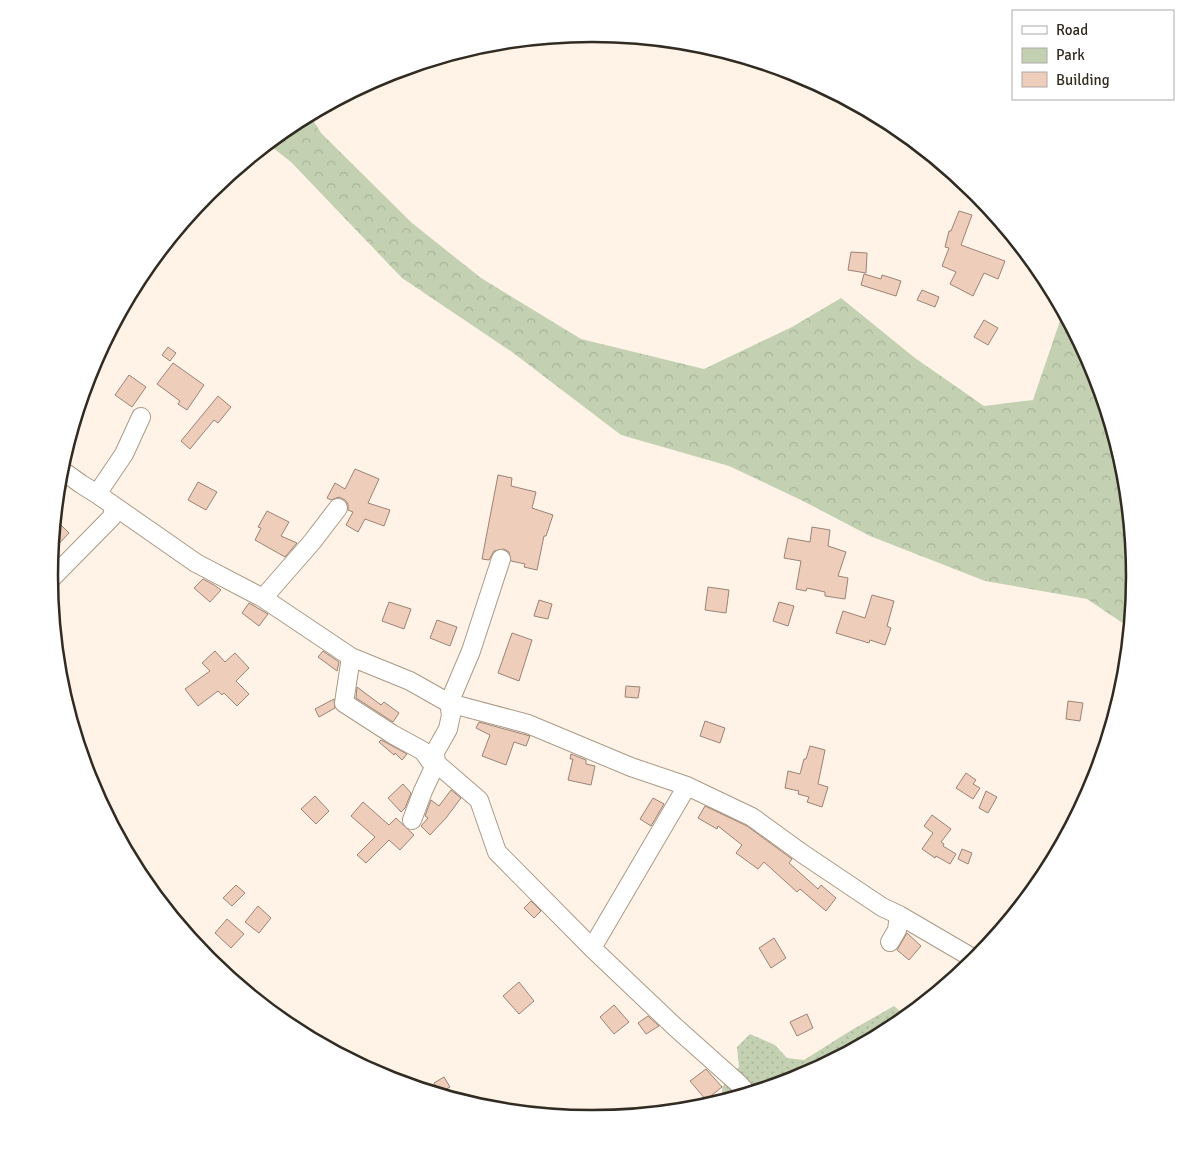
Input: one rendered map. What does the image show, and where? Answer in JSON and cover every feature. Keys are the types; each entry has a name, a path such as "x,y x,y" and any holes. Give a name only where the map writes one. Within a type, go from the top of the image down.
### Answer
{"street":[{"path":"97,494 124,454 142,417"},
{"path":"68,475 196,563 263,598 351,657 410,681 449,703 528,724 631,767 687,786 752,817 882,907 968,956"},
{"path":"58,572 112,517 114,506"},
{"path":"263,598 312,542 338,508"},
{"path":"412,820 433,762 448,729 451,715 449,703 471,651 501,559"},
{"path":"351,657 344,704 423,751 433,762 479,800 497,852 592,948 743,1088"},
{"path":"592,948 687,786"},
{"path":"890,942 897,930 899,915"}],"green space":[{"path":"314,121 321,133 412,223 481,278 581,339 704,369 792,327 841,298 915,358 984,406 1033,400 1060,321 1071,340 1098,405 1116,472 1125,542 1126,576 1124,624 1087,599 985,581 870,536 803,501 729,466 621,435 512,352 402,278 291,162 273,148"},
{"path":"894,1006 901,1012 859,1039 796,1070 764,1082 722,1094 722,1087 739,1067 737,1047 750,1034 775,1045 787,1058 804,1060"}],"building":[{"path":"959,211 972,215 961,245 1005,261 998,279 984,273 973,296 950,284 956,272 942,266 949,248 945,247 949,231 951,231"},
{"path":"851,252 867,253 866,273 848,270"},
{"path":"864,274 881,279 882,275 901,281 896,296 861,285"},
{"path":"922,290 939,297 935,307 917,300"},
{"path":"984,320 998,328 988,345 974,337"},
{"path":"168,347 176,353 170,361 162,355"},
{"path":"173,363 204,385 187,410 178,404 180,401 157,384"},
{"path":"129,375 146,387 132,407 115,395"},
{"path":"218,396 231,407 218,423 214,420 190,449 181,441"},
{"path":"355,469 379,479 368,503 390,510 384,526 365,519 358,532 346,525 353,512 348,510 348,504 345,500 339,497 331,500 327,498 335,483 345,489"},
{"path":"498,475 512,478 511,486 536,492 532,508 553,515 546,536 544,536 537,570 524,567 525,564 511,561 509,552 504,549 494,551 489,560 482,559"},
{"path":"198,482 217,492 206,510 188,500"},
{"path":"267,511 289,522 281,536 297,543 285,557 255,540 261,528 258,527"},
{"path":"61,525 69,533 59,544"},
{"path":"812,527 830,530 828,546 846,552 838,576 848,578 845,599 825,596 825,592 807,588 806,591 796,589 801,561 784,558 788,538 810,542"},
{"path":"203,579 221,590 210,602 194,588"},
{"path":"708,587 729,590 726,613 705,610"},
{"path":"872,595 894,601 887,626 891,628 885,645 870,640 869,643 836,633 843,611 865,618"},
{"path":"539,600 552,604 548,619 534,616"},
{"path":"389,602 411,609 404,629 382,621"},
{"path":"779,602 794,606 788,626 773,621"},
{"path":"249,603 268,614 259,626 242,613"},
{"path":"437,620 457,627 450,646 430,638"},
{"path":"512,633 532,640 519,681 498,673"},
{"path":"215,651 225,662 235,653 249,668 236,681 249,694 237,706 224,693 222,695 218,691 198,706 185,689 210,671 202,663"},
{"path":"323,651 339,662 337,671 318,657"},
{"path":"626,686 640,687 638,698 625,697"},
{"path":"357,687 381,705 384,702 399,713 393,722 356,698"},
{"path":"334,699 335,708 319,717 315,709"},
{"path":"1068,701 1083,703 1080,721 1066,719"},
{"path":"705,721 725,728 720,743 700,736"},
{"path":"479,722 530,736 526,746 514,742 506,765 482,756 490,735 476,728"},
{"path":"381,740 407,754 402,760 379,742"},
{"path":"810,746 825,750 818,784 828,787 822,807 807,802 809,797 798,794 799,791 785,788 788,771 800,774"},
{"path":"571,754 586,760 586,764 595,766 591,785 568,780 573,759 570,759"},
{"path":"966,773 976,780 973,784 980,788 973,799 956,788"},
{"path":"403,784 411,793 405,808 401,812 388,798"},
{"path":"451,790 461,798 430,835 421,826 428,818 425,816 431,800 439,806"},
{"path":"986,791 997,797 988,813 979,808"},
{"path":"315,796 329,811 316,824 301,809"},
{"path":"653,798 664,804 651,826 640,819"},
{"path":"363,802 389,825 396,818 414,835 400,850 389,840 366,863 357,855 375,837 351,816"},
{"path":"705,806 747,826 792,859 789,863 818,889 821,885 836,898 826,911 800,889 797,892 764,862 758,869 736,853 742,845 718,826 717,829 698,818"},
{"path":"932,815 951,829 941,842 944,844 943,846 956,854 950,864 936,856 935,858 922,849 933,833 924,826"},
{"path":"962,849 972,853 968,864 958,859"},
{"path":"236,885 245,893 232,906 223,898"},
{"path":"531,901 541,911 534,918 524,908"},
{"path":"258,906 271,918 259,933 245,922"},
{"path":"227,919 244,934 231,948 215,933"},
{"path":"907,933 921,946 909,960 897,950"},
{"path":"774,938 786,958 771,968 759,948"},
{"path":"519,982 534,1001 519,1014 503,996"},
{"path":"614,1005 629,1022 614,1034 600,1017"},
{"path":"807,1014 813,1028 797,1036 790,1022"},
{"path":"648,1016 659,1026 646,1034 638,1023"},
{"path":"706,1069 722,1087 710,1097 704,1098 690,1081"},
{"path":"444,1077 450,1087 446,1090 436,1087 434,1083"}]}
